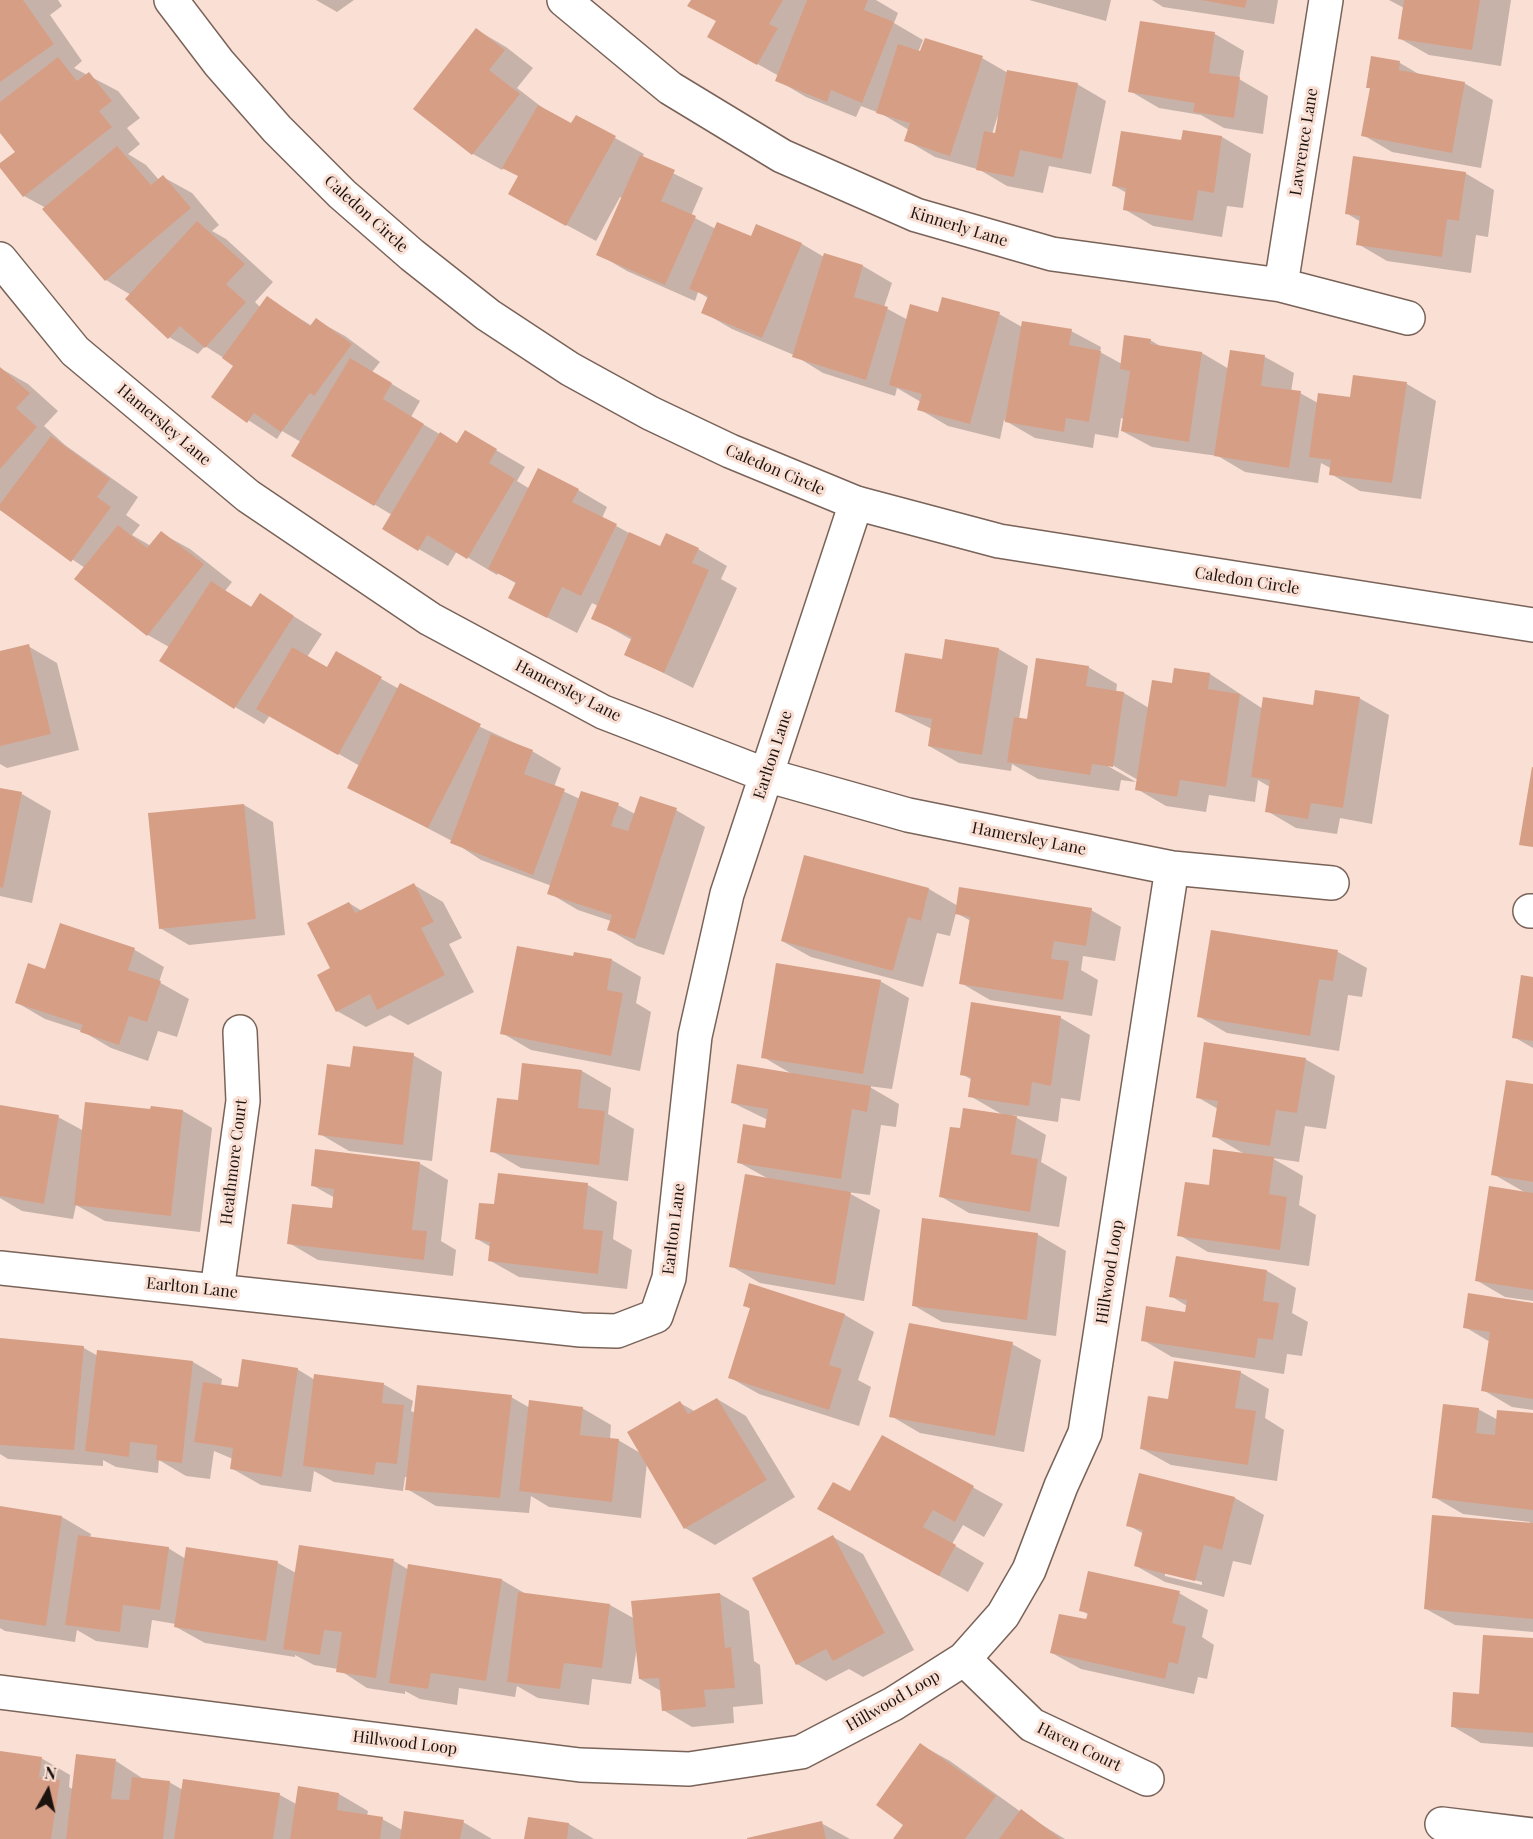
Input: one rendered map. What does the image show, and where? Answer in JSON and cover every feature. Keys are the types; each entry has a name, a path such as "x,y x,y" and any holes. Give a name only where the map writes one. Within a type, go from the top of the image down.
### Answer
{"street":[{"name":"Caledon Circle","path":"171,0 219,63 277,129 326,178 412,255 488,315 570,369 650,413 730,451 856,503 999,541 1533,625"},
{"name":"Kinnerly Lane","path":"564,0 680,94 782,156 916,215 1052,254 1281,285 1408,318"},
{"name":"Lawrence Lane","path":"1281,285 1326,0"},
{"name":"Hamersley Lane","path":"0,259 75,351 248,496 429,618 603,712 766,775 908,815 1172,868 1332,883"},
{"name":"Earlton Lane","path":"0,1268 581,1330 617,1331 656,1316 669,1278 695,1035 727,894 856,503"},
{"name":"Hillwood Loop","path":"0,1692 580,1766 689,1769 801,1752 893,1704 964,1659 1003,1615 1029,1570 1061,1486 1085,1433 1172,868"},
{"name":"Heathmore Court","path":"217,1291 243,1101 240,1032"},
{"name":"Haven Court","path":"964,1659 1032,1725 1147,1779"},
{"path":"1442,1824 1533,1835"}],"building":[{"path":"0,0 23,0 54,44 0,82"},
{"path":"691,0 783,0 769,24 778,28 757,65 707,37 716,21 687,6"},
{"path":"807,0 868,0 864,10 894,22 862,103 831,90 827,102 775,81"},
{"path":"1201,0 1247,0 1245,8"},
{"path":"1404,0 1480,0 1472,50 1398,39"},
{"path":"1140,21 1215,32 1209,73 1240,77 1234,118 1193,112 1195,103 1128,92"},
{"path":"476,28 505,50 489,70 520,94 472,155 413,109"},
{"path":"925,38 983,56 950,156 904,141 910,123 876,113 898,44 920,51"},
{"path":"1371,56 1400,61 1399,70 1465,82 1452,153 1361,136 1370,88 1366,88"},
{"path":"58,57 77,81 89,72 112,101 99,111 112,127 23,197 0,168 0,163 15,152 0,133 0,102"},
{"path":"1007,70 1078,83 1062,159 1020,150 1014,177 976,170 984,131 995,133"},
{"path":"538,105 571,123 576,115 616,136 566,226 508,194 518,176 502,168"},
{"path":"1183,130 1222,136 1214,193 1198,190 1193,221 1123,210 1126,188 1112,186 1121,131 1181,140"},
{"path":"117,146 151,185 163,175 191,208 105,281 42,209"},
{"path":"640,155 675,170 661,201 696,216 665,285 596,255"},
{"path":"1353,156 1466,172 1459,221 1447,219 1442,257 1356,245 1360,216 1345,214"},
{"path":"197,221 245,264 226,284 246,302 205,348 180,326 168,339 125,299"},
{"path":"717,222 751,236 756,224 802,243 762,338 701,313 708,296 689,289"},
{"path":"824,253 863,265 854,297 888,307 866,380 792,357"},
{"path":"267,296 310,326 316,318 352,344 314,396 310,393 281,432 254,413 247,423 211,397 233,366 222,358"},
{"path":"942,297 1000,312 970,424 917,410 922,394 889,385 910,304 938,312"},
{"path":"1022,321 1072,329 1069,345 1101,351 1089,422 1066,418 1064,432 1005,422"},
{"path":"1124,335 1151,339 1150,344 1202,352 1189,442 1121,431 1130,371 1120,369"},
{"path":"1230,350 1265,355 1261,386 1301,391 1289,468 1214,456"},
{"path":"350,358 392,383 383,399 424,424 374,506 291,456"},
{"path":"0,367 30,393 16,408 37,427 0,469"},
{"path":"1353,375 1407,382 1392,483 1329,475 1331,460 1309,457 1318,393 1350,397"},
{"path":"465,430 497,449 489,463 515,479 467,559 427,535 418,551 382,529 440,432 457,443"},
{"path":"51,436 110,479 97,497 111,507 71,562 0,510 0,504"},
{"path":"538,468 579,489 572,502 617,524 581,596 562,587 547,618 508,598 516,582 488,569"},
{"path":"118,525 147,548 161,531 204,564 147,636 74,579"},
{"path":"629,532 660,546 666,533 699,548 692,563 709,570 664,673 624,655 632,637 591,619"},
{"path":"211,581 251,607 260,593 294,616 234,709 159,661"},
{"path":"945,639 999,648 982,755 928,746 932,719 895,712 905,653 942,659"},
{"path":"29,644 51,734 0,746 0,651"},
{"path":"292,647 327,667 336,651 382,677 338,755 256,709"},
{"path":"1036,658 1089,666 1086,686 1124,692 1113,767 1092,764 1090,775 1007,762 1014,717 1027,719"},
{"path":"1174,668 1210,673 1208,689 1240,694 1226,787 1180,780 1177,797 1135,790 1152,680 1172,683"},
{"path":"400,683 481,724 428,828 347,788"},
{"path":"1315,690 1360,697 1343,808 1311,803 1308,819 1265,812 1270,780 1251,777 1263,697 1313,705"},
{"path":"491,734 533,750 524,774 565,789 533,875 450,843"},
{"path":"1533,767 1533,847 1519,845"},
{"path":"0,788 22,792 3,888 0,887"},
{"path":"581,791 619,803 611,826 628,831 640,796 677,808 635,939 607,930 612,915 547,894"},
{"path":"244,804 256,919 159,929 148,813"},
{"path":"804,855 929,888 921,921 908,917 893,971 781,941"},
{"path":"414,883 434,922 421,928 445,975 377,1010 370,994 336,1012 317,975 330,968 307,923 349,902 355,913"},
{"path":"959,887 1092,908 1086,946 1054,941 1051,959 1069,961 1063,1000 959,984 970,917 955,914"},
{"path":"60,923 135,948 128,970 161,981 147,1022 129,1016 119,1045 80,1032 83,1025 15,1003 28,963 45,969"},
{"path":"1211,930 1338,950 1333,981 1319,979 1310,1036 1197,1017"},
{"path":"517,946 573,956 574,952 612,959 607,990 623,993 611,1056 500,1034"},
{"path":"776,963 881,980 863,1074 761,1058"},
{"path":"1521,975 1533,977 1533,1041 1512,1038"},
{"path":"971,1002 1061,1016 1051,1086 1032,1082 1029,1106 968,1097 971,1077 960,1075"},
{"path":"1204,1042 1306,1058 1297,1113 1276,1110 1270,1146 1212,1137 1218,1101 1196,1098"},
{"path":"353,1046 414,1053 403,1145 318,1135 327,1064 350,1067"},
{"path":"522,1063 582,1070 578,1108 605,1111 599,1165 490,1152 497,1098 518,1100"},
{"path":"737,1064 871,1086 867,1112 852,1109 841,1179 737,1163 743,1124 765,1128 768,1109 731,1103"},
{"path":"1506,1080 1533,1084 1533,1182 1491,1175"},
{"path":"85,1102 183,1110 171,1216 74,1205"},
{"path":"0,1105 59,1115 44,1204 0,1196"},
{"path":"963,1108 1017,1116 1011,1154 1038,1159 1030,1212 939,1197 950,1127 960,1128"},
{"path":"315,1149 420,1162 412,1230 427,1231 424,1260 287,1244 292,1204 332,1208 334,1189 311,1186"},
{"path":"1213,1149 1274,1157 1269,1194 1287,1197 1280,1250 1177,1236 1185,1182 1209,1185"},
{"path":"498,1173 588,1183 583,1229 603,1231 598,1274 488,1261 490,1242 475,1239 479,1203 494,1204"},
{"path":"745,1174 851,1192 835,1285 729,1267"},
{"path":"1489,1186 1533,1193 1533,1290 1475,1281"},
{"path":"922,1218 1038,1233 1027,1320 912,1306"},
{"path":"1176,1256 1267,1270 1263,1301 1279,1303 1273,1340 1258,1338 1255,1358 1141,1341 1146,1306 1185,1312 1187,1300 1169,1297"},
{"path":"749,1283 845,1314 829,1365 842,1369 829,1410 728,1378 750,1308 743,1306"},
{"path":"1468,1293 1533,1303 1533,1399 1481,1391 1490,1332 1463,1328"},
{"path":"909,1323 1013,1342 995,1436 889,1417"},
{"path":"0,1338 84,1346 74,1450 0,1445"},
{"path":"97,1350 193,1361 182,1463 156,1460 157,1445 130,1442 129,1457 85,1451"},
{"path":"242,1359 298,1368 282,1477 230,1469 233,1448 194,1442 203,1382 238,1387"},
{"path":"1174,1361 1241,1371 1235,1408 1256,1411 1248,1465 1140,1449 1148,1396 1168,1399"},
{"path":"314,1374 384,1383 382,1403 404,1405 397,1464 376,1462 374,1475 303,1466"},
{"path":"417,1385 512,1395 500,1498 405,1490"},
{"path":"717,1398 767,1480 684,1529 627,1432 680,1401 688,1414"},
{"path":"529,1400 583,1407 580,1435 619,1439 612,1502 519,1491"},
{"path":"1443,1404 1479,1408 1476,1433 1495,1435 1497,1410 1533,1413 1533,1510 1432,1498"},
{"path":"882,1435 974,1486 955,1522 933,1510 923,1527 956,1545 939,1576 817,1509 833,1482 850,1491"},
{"path":"1139,1473 1235,1497 1222,1550 1204,1545 1195,1581 1134,1566 1143,1530 1126,1526"},
{"path":"0,1506 62,1516 46,1626 0,1619"},
{"path":"1432,1515 1533,1523 1533,1619 1424,1609"},
{"path":"78,1535 169,1547 160,1610 123,1605 120,1632 65,1625"},
{"path":"833,1535 885,1633 833,1661 826,1649 796,1665 752,1578"},
{"path":"299,1545 394,1559 376,1678 336,1672 342,1632 324,1630 320,1655 283,1649"},
{"path":"186,1547 278,1561 266,1641 174,1627"},
{"path":"408,1564 502,1579 486,1681 431,1673 428,1689 389,1683"},
{"path":"1088,1571 1180,1591 1172,1623 1186,1627 1178,1664 1169,1662 1165,1679 1050,1653 1059,1614 1086,1619 1088,1613 1079,1611"},
{"path":"518,1592 610,1604 602,1668 564,1663 560,1689 507,1682"},
{"path":"720,1593 725,1648 731,1647 735,1688 704,1690 706,1707 662,1711 659,1678 639,1679 631,1601"},
{"path":"1483,1635 1533,1638 1533,1733 1451,1727 1453,1692 1479,1694"},
{"path":"920,1743 996,1796 965,1839 893,1839 903,1825 876,1805"},
{"path":"0,1751 42,1757 39,1777 60,1780 51,1839 0,1839"},
{"path":"76,1754 116,1759 111,1799 129,1800 132,1777 170,1781 163,1839 66,1839"},
{"path":"183,1779 280,1793 273,1839 174,1839"},
{"path":"298,1786 339,1793 337,1810 383,1817 380,1839 290,1839"},
{"path":"1021,1809 1061,1839 999,1839"},
{"path":"404,1811 464,1820 460,1839 400,1839"},
{"path":"528,1817 569,1823 567,1839 524,1839"},
{"path":"822,1821 826,1839 747,1839 747,1838"}]}
